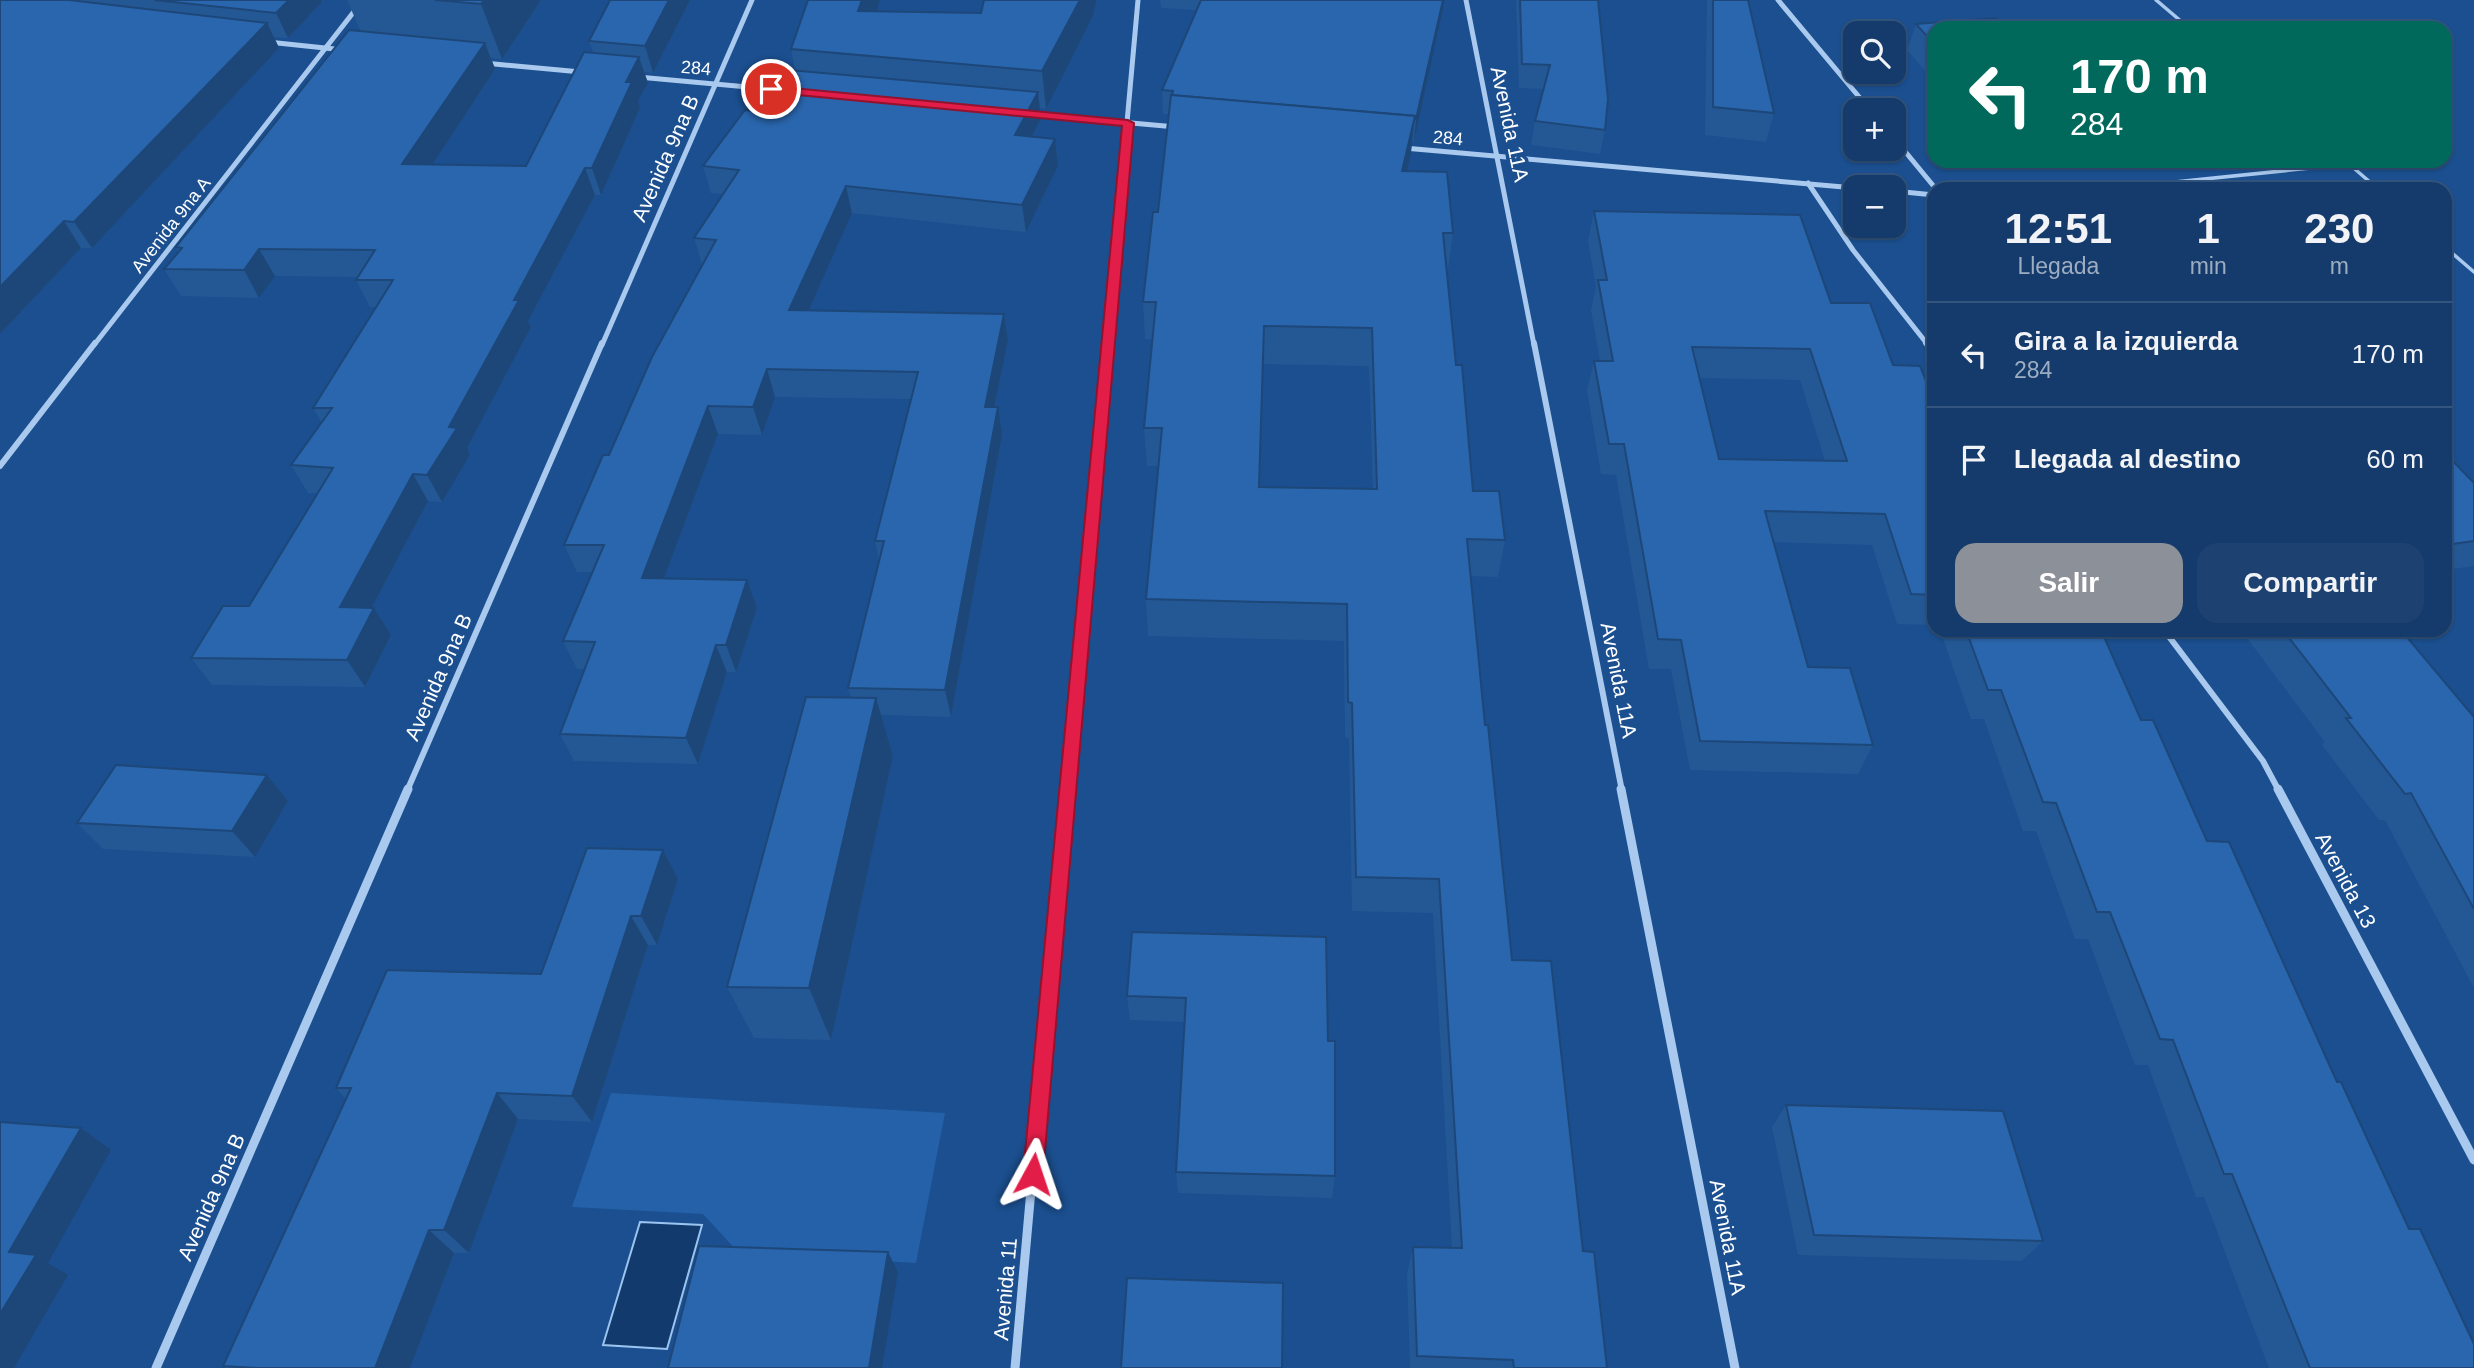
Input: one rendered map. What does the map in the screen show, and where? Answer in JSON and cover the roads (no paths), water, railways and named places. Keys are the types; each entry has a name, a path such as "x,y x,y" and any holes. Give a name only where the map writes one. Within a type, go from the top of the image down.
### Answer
{"street":[{"name":"Avenida 9na A","path":"0,466 363,0"},
{"name":"Avenida 9na B","path":"156,1368 752,0"},
{"name":"Avenida 11","path":"1015,1368 1138,0"},
{"name":"Avenida 11A","path":"1466,0 1735,1368"},
{"path":"1778,0 1860,98"},
{"path":"258,40 354,51"},
{"path":"479,62 591,73"},
{"name":"284","path":"632,76 798,92"},
{"path":"1018,113 1183,128"},
{"name":"284","path":"1403,148 1808,183"},
{"path":"1906,153 1930,182"},
{"path":"1808,183 1843,187"},
{"path":"1808,183 1853,250 1927,344"},
{"path":"1906,192 1927,194"},
{"name":"Avenida 13","path":"2169,637 2263,761 2474,1160"}],"lane":[{"path":"2156,0 2181,21"},
{"path":"2172,182 2302,168"},
{"path":"2354,168 2370,182"},
{"path":"2452,253 2474,272"}]}
